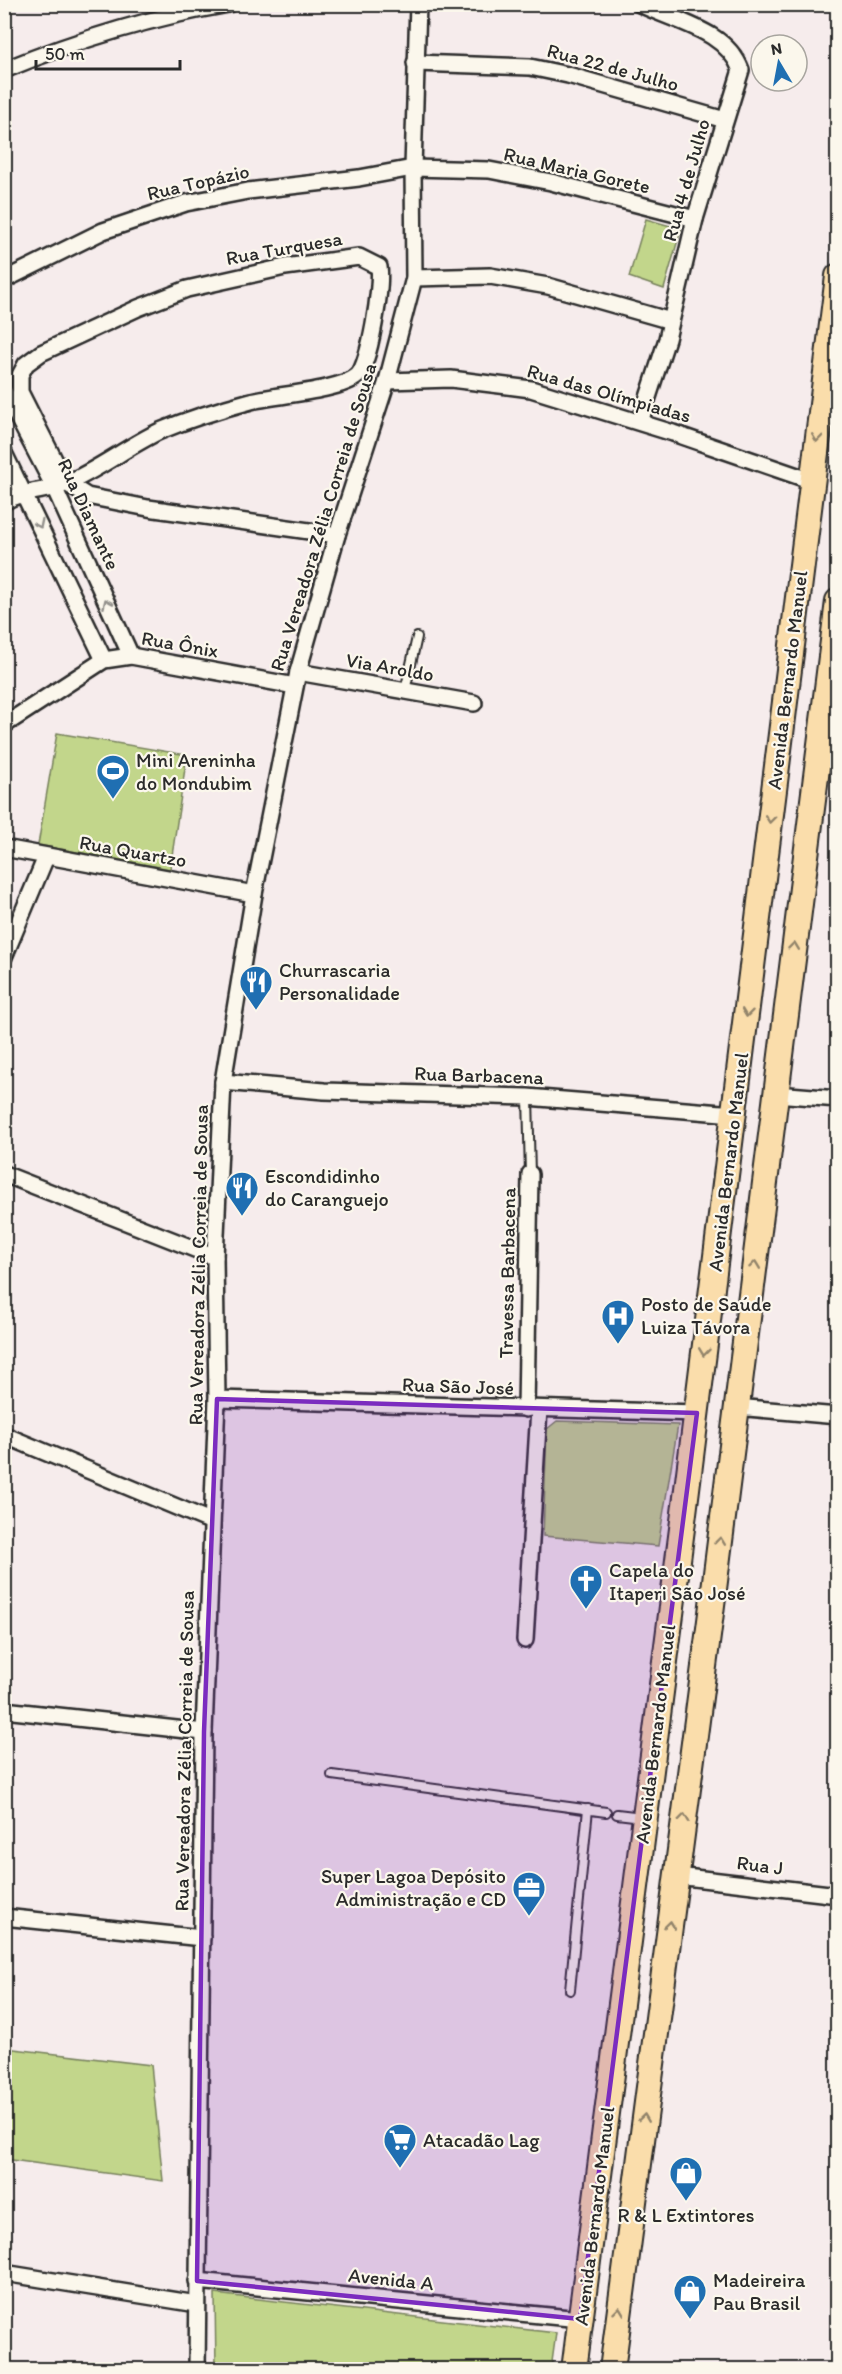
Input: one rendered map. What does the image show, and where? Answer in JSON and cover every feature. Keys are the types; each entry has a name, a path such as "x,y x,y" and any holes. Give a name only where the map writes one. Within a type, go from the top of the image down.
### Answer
{"main road":[{"name":"Avenida Bernardo Manuel","path":"574,2370 697,1413 837,276"},
{"name":"Avenida Bernardo Manuel","path":"612,2370 711,1613 837,601"},
{"path":"788,681 827,691"},
{"path":"782,724 821,731"},
{"path":"672,1607 711,1613"},
{"path":"667,1648 706,1651"}],"street":[{"path":"4,70 110,32 190,11 230,4"},
{"name":"Rua Vereadora Zélia Correia de Sousa","path":"197,2370 204,1732 210,1521 217,1399 215,1257 224,1082 254,894 296,679 337,535 387,381 414,278 413,168 418,4"},
{"name":"Rua 4 de Julho","path":"640,4 718,38 736,57 741,70 695,219 671,321 640,422"},
{"name":"Rua 22 de Julho","path":"415,63 530,67 568,75 725,120"},
{"name":"Rua Maria Gorete","path":"413,168 489,170 551,182 695,219"},
{"name":"Rua Topázio","path":"4,280 103,231 186,203 248,191 359,178 413,168"},
{"name":"Rua Turquesa","path":"4,502 24,492 60,485 161,431 252,401 344,383 358,375 365,361 375,316 380,277 379,267 359,256 243,275 162,298 41,352 26,364 20,375 20,392 60,485"},
{"path":"414,278 490,276 536,284 671,321"},
{"name":"Rua das Olímpiadas","path":"387,381 451,379 531,389 640,422 812,481"},
{"name":"Rua Diamante","path":"4,391 60,485 131,656"},
{"path":"4,453 104,660"},
{"path":"60,485 87,496 148,508 337,535"},
{"name":"Rua Ônix","path":"4,725 104,660 131,656 296,679"},
{"name":"Via Aroldo","path":"296,679 405,691 474,703"},
{"name":"Rua Quartzo","path":"4,848 254,894"},
{"path":"4,957 46,857"},
{"name":"Rua Barbacena","path":"224,1082 324,1091 528,1097 734,1114"},
{"path":"776,1094 837,1099"},
{"name":"Travessa Barbacena","path":"525,1640 532,1409 530,1173"},
{"path":"4,1174 215,1257"},
{"name":"Rua São José","path":"217,1399 697,1413"},
{"path":"736,1407 837,1416"},
{"path":"4,1435 210,1521"},
{"path":"4,1710 204,1732"},
{"name":"Rua J","path":"677,1876 837,1895"},
{"path":"4,1917 202,1938"},
{"path":"4,2273 196,2304"},
{"name":"Avenida A","path":"197,2281 580,2319"}],"lane":[{"path":"405,691 417,637"},
{"path":"528,1097 530,1173"},
{"path":"332,1775 606,1812"},
{"path":"570,1990 588,1809"},
{"path":"616,1814 644,1818"}],"highlighted area":[{"path":"217,1399 697,1413 580,2319 197,2281 204,1732"}],"green space":[{"path":"646,219 681,229 664,289 629,277"},
{"name":"Mini Areninha do Mondubim","path":"57,733 187,755 170,869 38,845"},
{"path":"557,1421 678,1425 658,1546 543,1536 547,1429"},
{"path":"5,2048 151,2065 163,2181 5,2159"},
{"path":"215,2294 556,2333 551,2369 216,2369"}],"place":[{"name":"Mini Areninha do Mondubim","path":"113,800"},
{"name":"Churrascaria Personalidade","path":"256,1011"},
{"name":"Escondidinho do Caranguejo","path":"242,1217"},
{"name":"Posto de Saúde Luiza Távora","path":"618,1345"},
{"name":"Capela do Itaperi São José","path":"586,1610"},
{"name":"Super Lagoa Depósito Administração e CD","path":"529,1917"},
{"name":"Atacadão Lag","path":"400,2169"},
{"name":"R & L Extintores","path":"686,2202"},
{"name":"Madeireira Pau Brasil","path":"690,2320"}]}
